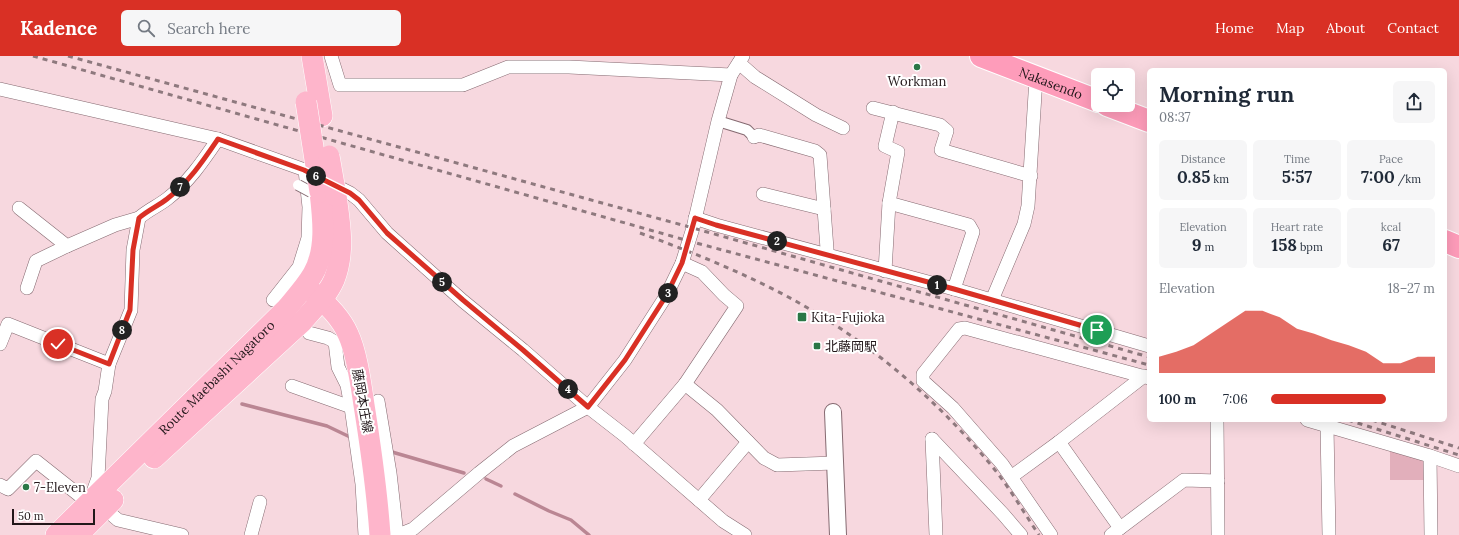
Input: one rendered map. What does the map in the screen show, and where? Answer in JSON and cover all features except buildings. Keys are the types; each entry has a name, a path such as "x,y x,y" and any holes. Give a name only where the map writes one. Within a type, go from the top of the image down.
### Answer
{"highway":[{"name":"Nakasendo","path":"981,56 1091,98"},
{"path":"1125,112 1147,120"},
{"path":"1447,242 1459,247"}],"main road":[{"path":"298,56 322,193"},
{"path":"312,56 322,116 322,193"},
{"name":"Route Maebashi Nagatoro","path":"78,535 97,505 287,308 314,273 321,248 323,220 322,193"},
{"name":"Route Maebashi Nagatoro","path":"56,535 97,505 150,462 302,322 322,300 334,281 339,266 341,234 322,193"},
{"name":"藤岡本庄線","path":"304,286 322,300 344,328 352,343 360,380 375,473 380,535"}],"street":[{"path":"331,56 340,85 463,85 508,67 576,67 731,75"},
{"path":"378,401 389,466 397,535 413,528 479,472 513,446 588,407 625,360 666,296 682,263 695,218 718,121 731,75 741,59 755,77 816,115 843,128"},
{"path":"992,300 1024,224 1028,206 1036,78"},
{"path":"0,89 218,139 304,170 350,193 359,200 387,233 463,300 723,521 745,535"},
{"path":"873,108 940,125 947,131 941,150 1031,176"},
{"path":"885,271 889,203 898,152 885,146 893,112"},
{"path":"718,121 747,130 754,137 759,135 815,151 820,155 826,254"},
{"path":"27,288 36,262 67,246 115,225 139,218 146,211 167,199 192,176 218,139"},
{"path":"273,300 299,267 308,238 309,207 304,170"},
{"path":"298,185 322,193"},
{"path":"763,194 824,209"},
{"path":"889,203 969,225 973,232 954,289"},
{"path":"20,208 67,246"},
{"path":"97,505 102,399 105,391 109,364 130,310 133,250 139,218"},
{"path":"695,218 954,289 1147,345"},
{"path":"634,444 685,384 737,306 702,272 682,263"},
{"path":"0,344 8,324 109,364"},
{"path":"1051,535 1002,464 953,408 923,381 923,374 959,329 964,328 1146,377"},
{"path":"309,334 328,338 335,342 338,367 347,385 362,484 365,535"},
{"path":"1011,477 1146,377"},
{"path":"685,384 717,410 764,458 777,465 835,463"},
{"path":"292,386 351,407"},
{"path":"833,412 838,535"},
{"path":"1217,422 1218,535"},
{"path":"1314,422 1459,466"},
{"path":"1327,426 1329,535"},
{"path":"936,535 932,439 1021,535"},
{"path":"699,500 748,442"},
{"path":"1059,442 1115,532 1184,480 1218,481"},
{"path":"1430,456 1431,535"},
{"path":"0,485 8,489 36,461 118,520 178,535"},
{"path":"250,535 260,502"}],"shaded area":[{"path":"1390,449 1421,459 1426,465 1426,480 1390,480"}],"waterway":[{"path":"242,404 327,426 350,437"},
{"path":"392,452 464,473"},
{"path":"486,479 501,486"},
{"path":"515,494 571,520 589,535"}],"railway":[{"path":"33,56 689,241 1147,364"},
{"path":"68,56 693,228 1147,356"},
{"path":"640,233 718,263 774,289 821,316 876,354 902,375 951,420 995,470 1039,535"},
{"path":"1354,422 1459,455"},
{"path":"1378,422 1459,448"}],"place":[{"name":"Workman","path":"917,67"},
{"name":"Kita-Fujioka","path":"802,317"},
{"name":"北藤岡駅","path":"817,346"},
{"name":"7-Eleven","path":"26,487"}],"route":[{"path":"58,344 109,364 130,310 133,250 139,218 146,211 167,199 192,176 218,139 304,170 350,193 359,200 387,233 588,407 625,360 666,296 682,263 695,218 1097,330"}]}
